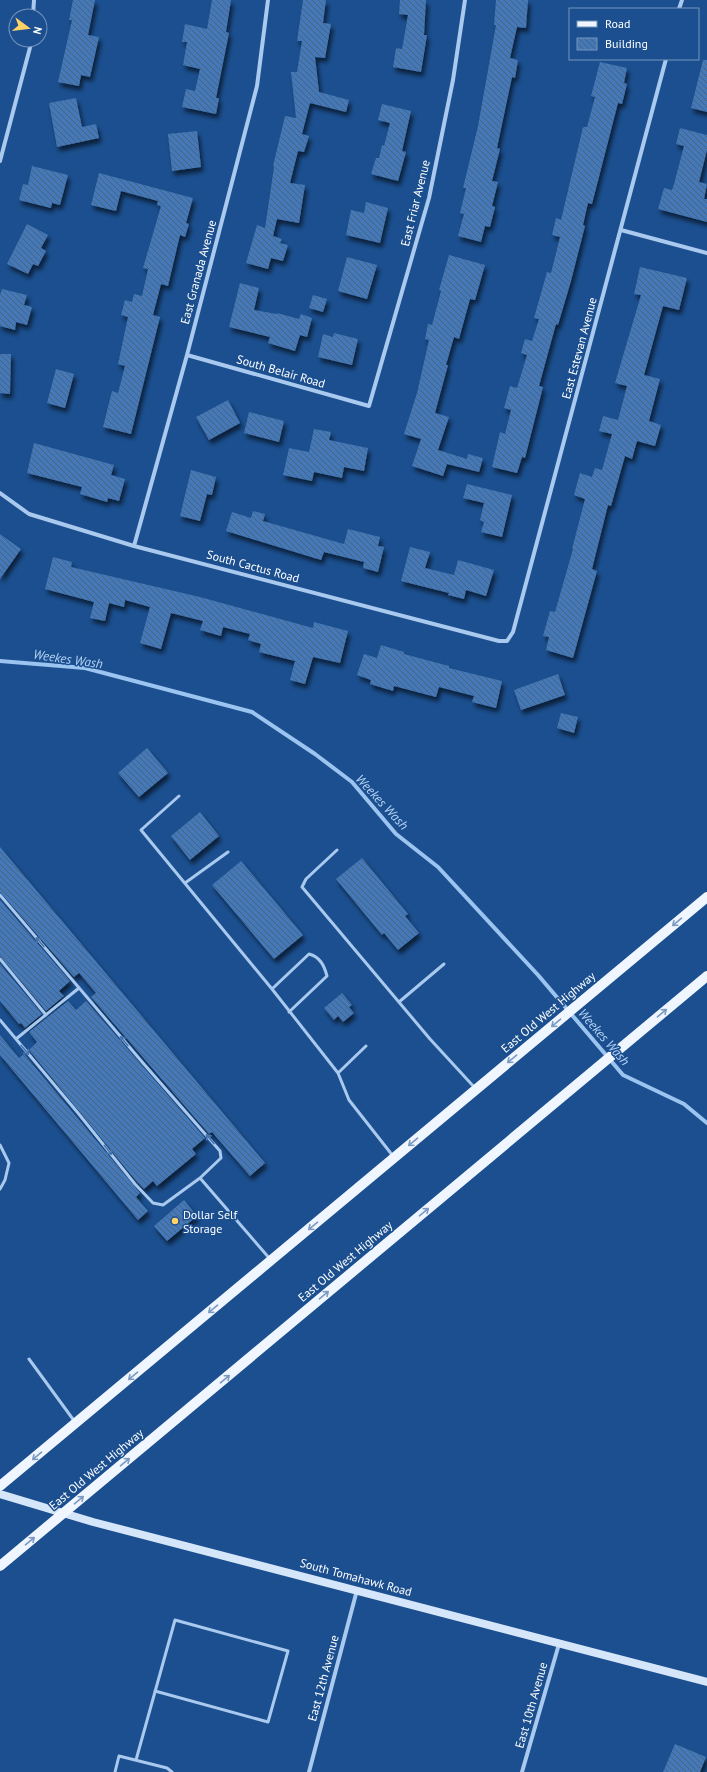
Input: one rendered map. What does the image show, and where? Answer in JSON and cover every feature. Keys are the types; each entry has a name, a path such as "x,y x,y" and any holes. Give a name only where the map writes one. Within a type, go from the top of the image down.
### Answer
{"main road":[{"name":"East Old West Highway","path":"0,1486 707,897"},
{"name":"East Old West Highway","path":"0,1566 707,976"},
{"name":"South Tomahawk Road","path":"0,1494 63,1513 707,1682"}],"street":[{"name":"East Granada Avenue","path":"134,546 187,355 256,86 268,0"},
{"name":"East Friar Avenue","path":"369,406 429,198 453,80 465,0"},
{"path":"0,161 30,48"},
{"name":"East Estevan Avenue","path":"507,641 513,632 666,60"},
{"path":"621,230 707,253"},
{"name":"South Belair Road","path":"187,355 369,406"},
{"name":"South Cactus Road","path":"0,493 29,514 134,546 499,642 507,641"},
{"name":"East 12th Avenue","path":"309,1772 358,1590"},
{"name":"East 10th Avenue","path":"522,1772 559,1643"}],"lane":[{"path":"179,796 141,830 272,989 338,1073 349,1100 394,1157"},
{"path":"337,850 306,878 302,887 476,1090"},
{"path":"185,883 228,852"},
{"path":"0,895 220,1151 221,1158 200,1178 163,1205 153,1203 0,1020"},
{"path":"272,989 309,954 316,956 324,966 327,976 289,1012"},
{"path":"0,959 46,1015"},
{"path":"399,1002 444,964"},
{"path":"16,1039 79,988"},
{"path":"338,1073 366,1046"},
{"path":"0,1145 9,1163 5,1180 0,1189"},
{"path":"200,1178 271,1261"},
{"path":"29,1359 76,1423"},
{"path":"136,1760 155,1691 175,1620 288,1651 268,1722 155,1691"},
{"path":"114,1772 119,1756 166,1768 172,1772"}],"building":[{"path":"73,0 95,0 88,35 99,37 90,77 81,75 79,86 58,82 72,20 69,20"},
{"path":"212,0 231,0 226,32 229,33 216,98 219,98 216,114 182,107 186,89 195,91 200,69 183,65 187,42 182,42 185,24 207,29"},
{"path":"303,0 326,0 323,23 331,24 325,58 315,57 319,92 349,100 346,112 310,103 302,134 309,136 304,152 298,151 290,183 305,185 299,223 277,219 273,236 282,239 280,243 288,245 283,261 271,258 268,269 246,263 257,225 265,228 273,166 285,116 296,118 291,72 297,72 302,41 297,41"},
{"path":"400,0 426,0 424,35 427,35 421,72 393,67 396,48 402,49 408,15 399,14"},
{"path":"496,0 528,0 526,28 517,27 510,58 518,60 515,78 512,77 497,148 500,149 492,181 498,182 492,206 495,207 490,227 485,226 481,242 458,236 464,214 460,213 466,188 463,188 478,126 496,25 494,25"},
{"path":"703,60 707,60 707,112 691,108"},
{"path":"600,62 627,68 624,83 627,84 622,104 618,103 592,204 588,203 583,225 585,226 571,281 558,325 556,324 539,386 543,387 525,458 522,457 517,473 492,467 500,432 505,434 511,410 504,408 510,386 517,388 527,355 521,353 525,339 532,341 539,319 534,318 547,272 551,273 560,237 552,235 556,218 561,220 583,127 587,127 595,97 591,96"},
{"path":"76,98 82,127 96,124 99,138 57,147 49,103"},
{"path":"382,104 411,111 402,151 406,152 398,181 371,174 376,158 379,158 382,145 384,146 390,123 378,120"},
{"path":"680,128 707,135 707,150 699,182 707,184 704,199 707,199 707,222 658,209 664,188 672,190 674,184 684,146 676,144"},
{"path":"197,131 201,167 172,171 168,134"},
{"path":"32,166 68,175 60,205 52,203 51,208 19,200 23,184 28,185"},
{"path":"99,173 193,198 186,223 189,224 185,237 180,235 168,286 161,284 153,315 160,317 131,434 103,427 112,391 118,393 125,366 118,364 128,317 121,315 125,300 132,302 134,294 142,296 148,269 143,268 161,206 157,205 158,201 121,191 116,211 91,205"},
{"path":"366,202 388,208 380,243 346,235 351,210 364,213"},
{"path":"27,224 48,235 41,248 46,251 38,266 33,264 28,274 7,264"},
{"path":"449,255 485,265 475,300 470,299 459,339 454,337 446,365 448,365 435,413 449,417 438,450 467,459 468,454 483,458 479,472 447,464 443,476 412,466 421,439 404,434 417,393 429,340 425,339 428,324 432,325 441,291 439,290"},
{"path":"347,257 377,265 367,299 338,291"},
{"path":"640,267 687,278 679,310 663,306 644,375 660,379 649,421 661,425 655,446 637,441 632,459 625,456 611,506 608,505 592,569 597,571 573,658 546,650 549,637 543,636 550,611 555,612 573,549 585,499 574,495 580,473 592,477 595,468 602,470 612,434 599,431 603,416 618,420 627,386 615,383 641,295 634,294"},
{"path":"240,283 259,288 254,310 277,313 299,319 301,314 312,318 307,337 300,335 295,351 268,343 270,337 229,327"},
{"path":"2,289 27,295 24,305 32,307 27,325 16,322 15,330 0,326 0,295"},
{"path":"313,295 327,299 323,312 309,308"},
{"path":"334,333 358,339 352,365 318,357 323,334 333,337"},
{"path":"0,354 11,354 10,394 0,393"},
{"path":"56,369 74,374 65,408 47,403"},
{"path":"228,400 240,423 209,440 196,417"},
{"path":"249,412 284,421 279,442 244,433"},
{"path":"314,429 331,432 329,440 368,448 364,471 344,467 342,478 314,472 312,481 283,475 289,448 309,452"},
{"path":"34,443 114,465 111,475 125,479 119,501 108,498 107,502 80,494 82,487 27,473"},
{"path":"191,470 216,477 212,495 207,494 200,521 180,516"},
{"path":"467,484 512,495 502,537 481,532 484,522 480,520 484,503 463,498"},
{"path":"253,511 265,514 263,521 344,544 348,529 380,537 378,546 384,547 378,572 363,568 364,562 324,552 321,560 226,531 232,512 251,518"},
{"path":"0,534 21,549 0,579"},
{"path":"410,547 430,552 425,568 454,575 458,560 494,570 486,596 466,590 464,599 448,595 449,593 401,581"},
{"path":"53,557 72,562 71,567 200,597 313,628 314,622 348,631 340,663 313,657 305,684 290,680 295,661 259,652 261,644 248,640 250,634 223,627 221,636 200,630 203,621 171,613 161,649 140,643 150,607 125,600 124,607 109,603 105,621 90,618 94,602 45,589"},
{"path":"381,645 404,652 404,654 449,666 449,668 502,681 496,708 472,702 474,696 439,687 436,697 394,686 393,691 370,684 371,680 357,675 364,654 377,658"},
{"path":"558,674 565,695 521,710 514,690"},
{"path":"561,713 578,717 574,733 557,728"},
{"path":"147,748 168,773 139,797 118,773"},
{"path":"200,812 219,836 190,860 171,836"},
{"path":"0,847 265,1163 250,1176 212,1132 209,1134 91,997 96,993 79,973 74,977 0,892"},
{"path":"362,858 408,914 405,916 419,933 398,950 384,933 382,935 336,879"},
{"path":"241,861 303,935 274,959 212,885"},
{"path":"0,900 70,981 59,991 64,996 46,1011 0,956"},
{"path":"0,964 42,1014 25,1028 21,1023 19,1024 0,1001"},
{"path":"342,993 352,1005 349,1007 354,1013 343,1022 338,1016 334,1020 324,1008"},
{"path":"68,1001 76,1010 86,1001 205,1138 192,1149 196,1154 157,1186 153,1181 144,1189 137,1182 29,1050 37,1042 29,1032"},
{"path":"0,1035 19,1058 24,1054 140,1193 136,1197 148,1211 138,1220 0,1055"},
{"name":"Dollar Self Storage","path":"184,1200 197,1216 167,1241 154,1226"},
{"path":"675,1744 706,1757 700,1772 663,1772"}],"waterway":[{"name":"Weekes Wash","path":"0,661 85,668 252,712 315,754 352,782 396,834 438,867 538,975 623,1075 684,1104 707,1123"}],"place":[{"name":"Dollar Self Storage","path":"175,1221"}]}
